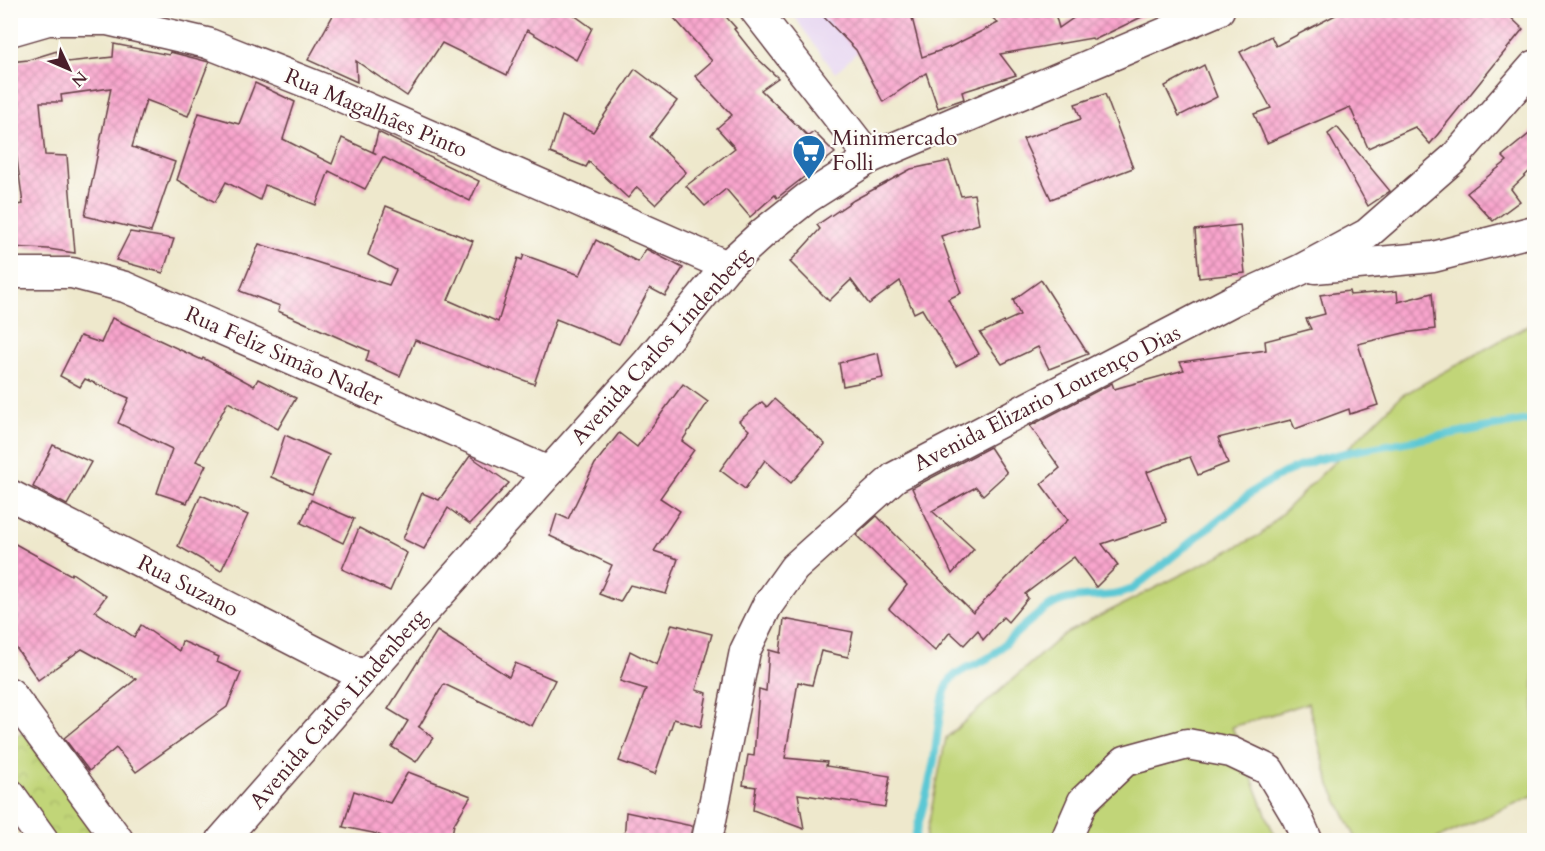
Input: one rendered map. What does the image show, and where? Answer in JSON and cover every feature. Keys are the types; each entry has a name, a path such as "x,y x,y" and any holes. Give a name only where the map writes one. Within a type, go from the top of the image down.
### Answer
{"street":[{"path":"755,10 870,158"},
{"name":"Avenida Carlos Lindenberg","path":"222,840 246,828 365,676 648,363 727,266 763,233 807,198 870,158 1202,13"},
{"name":"Rua Magalhães Pinto","path":"10,31 43,15 107,20 207,43 326,90 727,266"},
{"name":"Avenida Elizario Lourenço Dias","path":"707,840 745,651 767,606 794,568 895,477 1234,300 1300,270 1367,234 1454,158 1534,66"},
{"path":"1300,270 1433,257 1534,231"},
{"name":"Rua Feliz Simão Nader","path":"10,273 72,273 125,287 549,471"},
{"name":"Rua Suzano","path":"10,495 365,676"},
{"path":"15,709 118,840"},
{"path":"1066,840 1083,801 1125,761 1187,744 1231,752 1269,770 1307,840"},
{"path":"10,794 43,840"}],"shaded area":[{"path":"790,11 902,11 835,73"}],"green space":[{"path":"1534,323 1534,795 1434,840 1357,840 1330,785 1308,703 1232,727 1276,840 925,840 946,738 1064,634 1260,535 1401,396"},
{"path":"24,732 101,840 53,840 11,780 10,739"}],"building":[{"path":"336,10 567,10 592,28 576,60 527,30 507,75 442,43 407,96 356,61 357,82 308,60"},
{"path":"667,10 720,10 757,58 778,78 761,90 808,136 814,132 835,153 777,198 775,195 750,217 726,189 705,206 686,186 735,148 717,128 732,115 695,76 712,61"},
{"path":"817,10 910,10 922,57 950,47 998,23 984,10 1054,10 1059,28 1085,10 1156,10 1094,40 1092,38 1000,54 1016,75 962,92 964,99 938,108 926,73 883,102 856,50"},
{"path":"1345,10 1503,10 1523,29 1430,144 1415,127 1368,148 1350,107 1267,143 1254,114 1271,108 1240,52 1271,36 1276,46"},
{"path":"114,44 169,55 170,52 209,62 188,116 146,100 132,147 175,162 151,232 85,216 111,88 61,95 62,102 40,102 45,155 67,156 75,253 10,247 10,206 23,204 16,152 10,154 10,62 28,60 57,51 58,63 113,57"},
{"path":"1204,65 1217,97 1179,116 1165,86"},
{"path":"635,69 677,101 650,137 686,172 655,204 637,187 628,198 589,162 586,167 550,153 562,116 593,132"},
{"path":"255,83 295,102 283,139 332,164 342,138 377,154 373,152 378,132 479,181 470,201 383,157 365,189 329,171 316,205 265,185 260,200 226,182 215,202 177,180 199,113 239,124"},
{"path":"1105,94 1133,168 1051,199 1023,139 1081,119 1075,104"},
{"path":"1337,127 1390,191 1368,206 1328,134"},
{"path":"1534,130 1534,167 1511,189 1520,201 1493,221 1467,193 1507,161 1502,156"},
{"path":"949,161 961,196 974,194 979,224 941,236 961,293 948,299 979,354 956,366 922,309 914,313 900,281 869,304 851,280 829,301 790,262 820,229 817,225 854,200 911,169"},
{"path":"386,206 473,241 448,300 498,322 518,258 522,260 524,255 580,275 596,240 638,262 646,249 683,268 665,296 650,288 619,344 556,319 534,384 415,340 400,376 366,361 369,351 278,311 280,306 240,291 259,244 389,285 396,270 368,255"},
{"path":"1240,225 1245,273 1199,278 1195,230"},
{"path":"130,232 174,239 163,273 116,260"},
{"path":"1041,280 1088,354 1049,369 1038,347 1002,364 980,333 1020,315 1013,300"},
{"path":"1349,291 1350,295 1397,291 1398,302 1432,293 1435,329 1404,333 1358,344 1378,405 1350,414 1349,409 1295,429 1291,420 1218,438 1228,463 1198,475 1190,457 1147,472 1167,522 1102,544 1118,565 1096,587 1074,557 1025,594 1028,598 1008,622 1003,617 983,640 978,630 964,645 950,632 935,651 889,609 907,585 856,535 877,516 973,613 1030,554 1068,520 1041,484 1060,468 1030,426 1112,383 1114,389 1184,370 1180,362 1266,350 1265,341 1311,329 1306,319 1325,314 1320,295"},
{"path":"112,318 202,360 203,358 254,386 258,379 296,398 278,429 228,402 196,461 206,465 187,503 157,493 172,449 118,423 129,398 85,379 80,387 60,376 80,336 101,343"},
{"path":"878,353 883,378 843,386 839,363"},
{"path":"683,384 708,402 682,441 694,450 660,498 680,511 654,551 678,559 666,594 630,585 620,602 599,594 612,565 550,536 557,514 568,519 595,464 619,433 637,447"},
{"path":"774,399 825,444 791,483 765,460 745,489 720,470 749,430 739,421 762,402 767,407"},
{"path":"285,435 329,455 312,494 271,477"},
{"path":"53,445 91,462 67,505 33,487"},
{"path":"990,447 1007,473 983,495 976,487 932,511 974,549 952,574 912,488"},
{"path":"470,456 509,483 470,524 448,508 424,549 403,539 422,493 439,500"},
{"path":"201,495 248,515 221,571 178,546"},
{"path":"311,500 354,519 343,543 301,523"},
{"path":"359,528 407,553 390,591 342,569"},
{"path":"10,541 71,575 72,573 106,596 95,611 134,637 141,625 179,651 182,641 219,657 217,662 241,673 227,707 136,772 116,748 89,771 64,738 136,679 82,649 38,680 10,639"},
{"path":"784,619 853,632 848,657 821,651 812,685 798,682 785,758 827,762 826,766 890,776 885,807 798,794 804,829 753,810 756,787 743,785 748,755 754,756 759,689 766,691 769,650 780,653"},
{"path":"672,624 712,634 696,690 707,693 701,727 674,719 655,774 619,761 646,689 620,681 630,651 657,665"},
{"path":"437,631 509,677 515,663 555,680 532,726 444,684 419,727 433,738 416,762 392,747 408,721 388,709"},
{"path":"408,772 471,796 454,824 451,840 393,840 343,827 354,791 390,803"},
{"path":"626,812 692,826 690,840 624,840"}],"waterway":[{"path":"914,840 932,770 947,685 961,671 994,654 1047,608 1064,600 1114,595 1134,588 1256,489 1284,473 1316,460 1354,451 1534,419"}],"place":[{"name":"Minimercado Folli","path":"809,180"}]}
